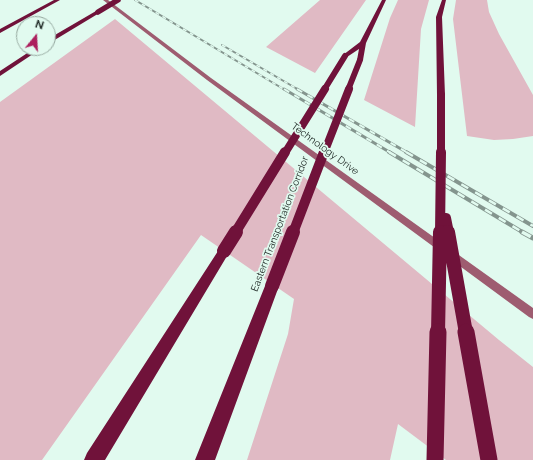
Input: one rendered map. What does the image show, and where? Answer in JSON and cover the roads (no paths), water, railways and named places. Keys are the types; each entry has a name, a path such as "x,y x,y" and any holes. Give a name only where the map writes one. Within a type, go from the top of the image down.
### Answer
{"highway":[{"path":"0,31 58,0"},
{"path":"56,37 118,0"},
{"name":"Eastern Transportation Corridor","path":"205,460 360,60 363,43 384,0"},
{"path":"435,460 441,191 439,17 444,0"},
{"path":"94,460 344,56 363,43"},
{"path":"0,74 27,56"},
{"path":"0,78 21,60"},
{"path":"441,191 489,460"}],"street":[{"name":"Technology Drive","path":"105,0 209,79 533,314"}],"railway":[{"path":"135,0 285,90"},
{"path":"222,45 299,90"},
{"path":"284,89 391,153"},
{"path":"297,89 408,153"},
{"path":"389,152 524,233"},
{"path":"406,152 533,226"},
{"path":"522,232 533,238"}]}
